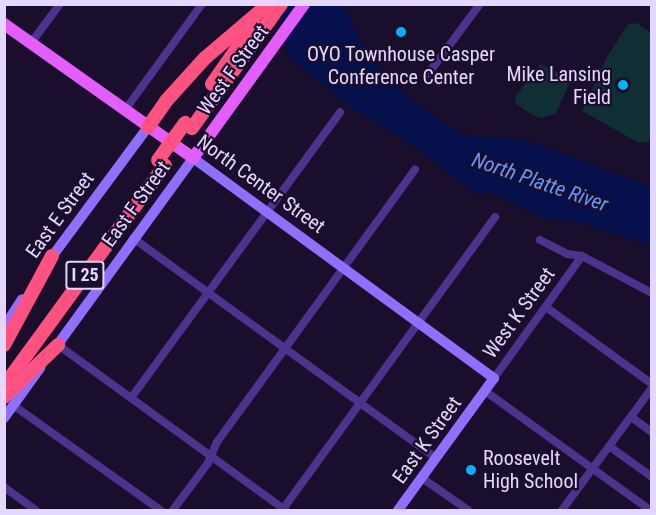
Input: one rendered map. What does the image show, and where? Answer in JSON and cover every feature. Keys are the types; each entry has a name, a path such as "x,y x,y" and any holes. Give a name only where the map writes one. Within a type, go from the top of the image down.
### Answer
{"highway":[{"name":"I 25","path":"188,125 281,4"},
{"name":"I 25","path":"4,386 188,125 267,5"},
{"path":"148,127 166,100 205,58 267,5"},
{"name":"I 25","path":"4,372 162,162"},
{"path":"4,345 52,256"},
{"path":"9,401 58,345"}],"main road":[{"name":"West F Street","path":"193,158 304,4"},
{"name":"North Center Street","path":"4,24 193,158"}],"street":[{"path":"31,43 60,4"},
{"path":"125,110 202,4"},
{"path":"428,74 480,4"},
{"path":"131,399 340,112"},
{"name":"East E Street","path":"4,327 52,256 148,127"},
{"name":"North Center Street","path":"193,158 494,378"},
{"name":"East F Street","path":"58,345 133,238 193,158"},
{"path":"173,510 211,456 217,442 415,169"},
{"path":"58,345 284,510 495,217"},
{"path":"133,238 436,458"},
{"path":"540,240 568,254 582,256 651,292"},
{"name":"West K Street","path":"484,391 582,256"},
{"path":"546,307 651,384"},
{"path":"562,510 651,388"},
{"path":"484,391 650,510"},
{"name":"East K Street","path":"398,510 484,391"},
{"path":"4,418 9,401 160,510"},
{"path":"631,417 651,432"},
{"path":"609,446 651,477"},
{"path":"422,478 468,510"},
{"path":"4,487 36,510"}],"green space":[{"name":"Mike Lansing Field","path":"636,23 652,33 651,141 639,143 582,111 606,59 628,24"},
{"path":"540,64 567,77 570,82 556,113 542,118 532,115 515,103 516,96"}],"water":[{"name":"North Platte River","path":"278,5 342,5 372,60 409,98 461,135 526,140 651,187 651,246 579,222 544,218 486,190 481,197 418,149 348,105 288,56"}],"place":[{"name":"OYO Townhouse Casper Conference Center","path":"401,32"},
{"name":"Mike Lansing Field","path":"623,85"},
{"name":"Roosevelt High School","path":"471,470"}]}
